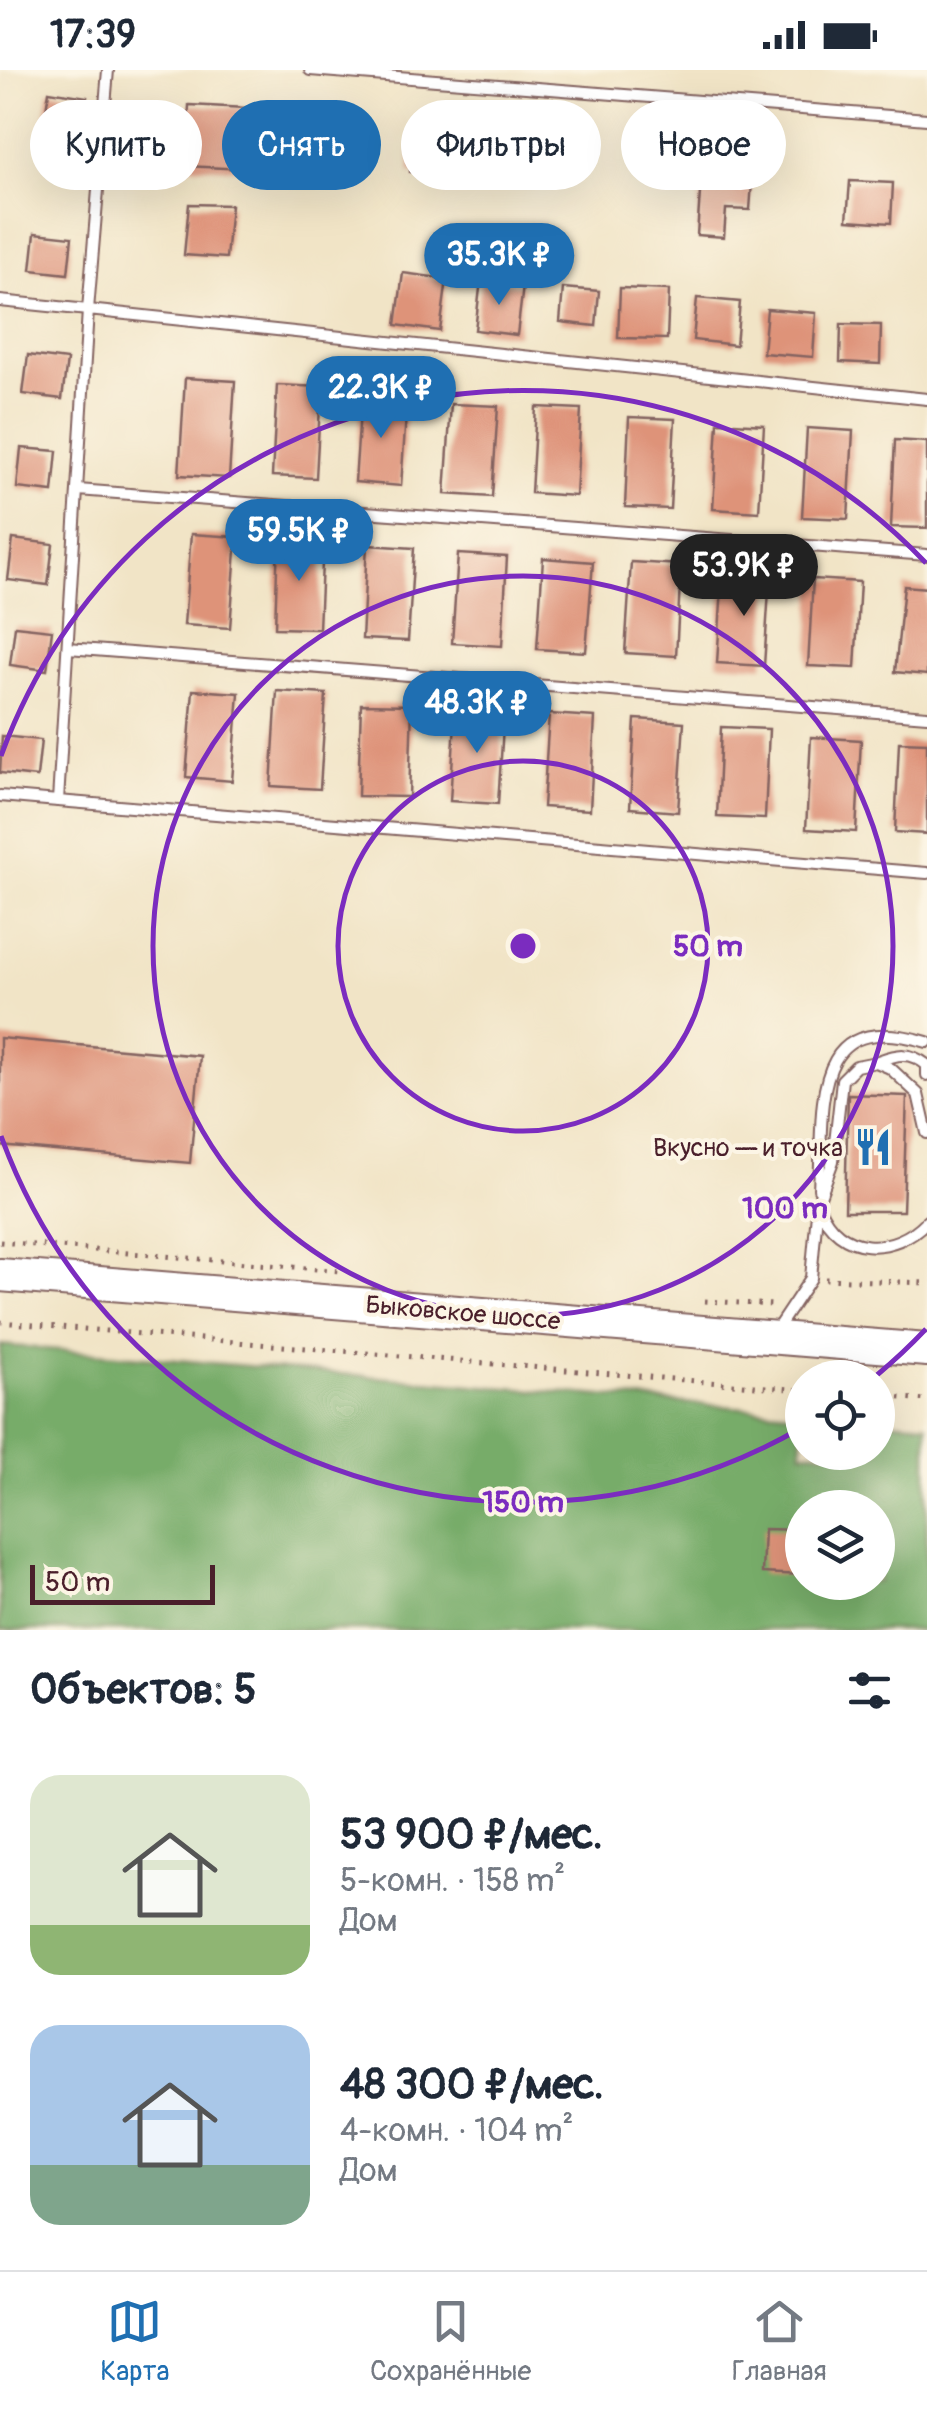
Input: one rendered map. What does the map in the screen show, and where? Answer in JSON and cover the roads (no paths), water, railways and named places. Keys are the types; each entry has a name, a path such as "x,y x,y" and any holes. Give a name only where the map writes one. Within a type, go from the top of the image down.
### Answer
{"main road":[{"name":"Быковское шоссе","path":"0,1274 927,1350"}],"lane":[{"path":"58,801 88,310 108,70"},
{"path":"310,70 927,120"},
{"path":"0,302 927,399"},
{"path":"78,490 927,555"},
{"path":"68,648 927,716"},
{"path":"0,796 927,873"},
{"path":"770,1338 811,1278 826,1088 834,1056 845,1046 864,1039 927,1042"},
{"path":"927,1076 926,1065 916,1056 901,1054 856,1066 842,1080 833,1162 818,1202 833,1231 848,1242 896,1244 927,1221"},
{"path":"876,1062 906,1078 921,1108 927,1133"},
{"path":"921,1108 927,1086"}],"place":[{"name":"Вкусно — и точка","path":"873,1147"}]}
